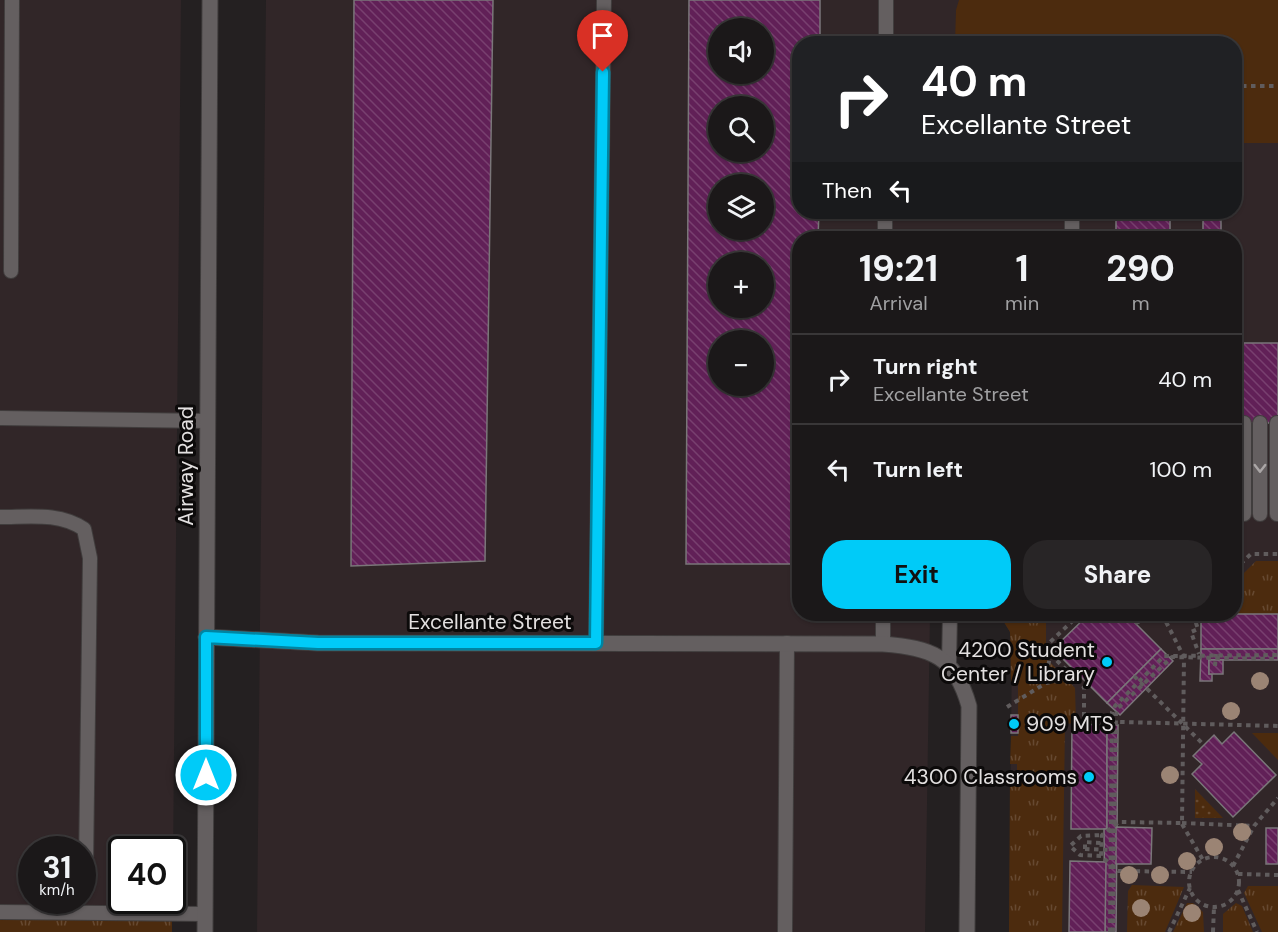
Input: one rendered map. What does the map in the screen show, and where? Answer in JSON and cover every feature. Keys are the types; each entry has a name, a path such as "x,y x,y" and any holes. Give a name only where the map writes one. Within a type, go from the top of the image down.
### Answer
{"street":[{"name":"Airway Road","path":"205,932 210,0"},
{"name":"Excellante Street","path":"206,637 318,643 883,644 912,646 936,654 949,664"},
{"path":"949,664 963,684 969,706 967,932"}],"lane":[{"path":"11,271 12,0"},
{"path":"596,643 604,0"},
{"path":"886,0 886,36"},
{"path":"0,418 207,421"},
{"path":"1242,459 1244,423"},
{"path":"1260,423 1260,514"},
{"path":"1242,514 1277,514 1277,423"},
{"path":"0,516 53,517 73,522 84,530 90,558 86,836"},
{"path":"883,621 883,644"},
{"path":"949,664 950,621"},
{"path":"785,932 787,643"},
{"path":"0,912 205,914"}],"path":[{"path":"1242,86 1278,86"},
{"path":"1242,562 1251,554 1278,554"},
{"path":"1046,683 1050,654 1049,643 1073,621"},
{"path":"1166,621 1184,657 1182,823 1203,860"},
{"path":"1195,621 1198,629 1191,632 1199,654"},
{"path":"1050,654 1084,687 1084,721 1278,726"},
{"path":"1111,932 1112,712 1115,706 1164,656 1216,654 1278,657"},
{"path":"1215,666 1216,654"},
{"path":"1111,932 1118,708 1167,660 1184,657 1278,657"},
{"path":"1134,676 1204,745"},
{"path":"1007,707 1046,683 1075,678"},
{"path":"1233,866 1254,826 1278,798"},
{"path":"1192,872 1118,871 1101,856 1080,855 1070,846 1081,836 1102,835 1119,822 1254,826"},
{"path":"1101,856 1102,835"},
{"path":"1101,843 1085,842 1084,849 1111,850"},
{"path":"1169,932 1190,888 1192,872 1203,860 1220,858 1233,866 1238,874 1238,890 1257,932"},
{"path":"1238,874 1278,875"},
{"path":"1190,888 1199,902 1214,907 1228,902 1238,890"},
{"path":"1213,932 1214,907"}],"shaded area":[{"path":"0,0 181,0 173,836 108,836 108,906 96,906 96,836 18,836 18,905 0,905"},
{"path":"266,0 1278,0 1278,932 1009,932 1012,646 1010,632 1003,621 1242,621 1242,231 792,231 792,621 930,621 925,932 257,932"}],"green space":[{"path":"959,0 1278,0 1278,143 1242,143 1242,36 955,36 956,10"},
{"path":"1256,561 1278,561 1278,614 1242,614 1242,575"},
{"path":"1003,621 1046,621 1046,658 1075,688 1076,723 1065,724 1062,932 1009,932 1010,776 1017,776 1017,764 1010,764 1011,736 1018,736 1018,684 1011,684 1010,632"},
{"path":"1252,733 1278,733 1278,760"},
{"path":"1195,789 1223,818 1195,818"},
{"path":"1132,885 1184,887 1165,932 1127,932 1128,891"},
{"path":"1248,886 1278,886 1278,932 1262,932 1244,893"},
{"path":"1187,903 1193,903 1203,912 1204,932 1173,932"},
{"path":"1236,903 1242,906 1253,932 1223,932 1223,914"},
{"path":"0,905 18,905 18,914 96,914 96,906 108,906 108,914 172,914 172,932 0,932"}],"building":[{"path":"354,0 493,0 485,561 351,566"},
{"path":"689,0 820,0 820,36 792,36 792,219 819,219 818,231 792,231 792,564 686,564"},
{"path":"1116,219 1170,219 1170,231 1116,231"},
{"path":"1203,219 1221,219 1221,231 1203,231"},
{"path":"1242,343 1278,343 1278,423 1242,423"},
{"path":"1242,614 1278,614 1278,649 1201,649 1201,621 1242,621"},
{"name":"4200 Student Center / Library","path":"1082,621 1133,621 1161,649 1107,703 1053,649"},
{"path":"1161,649 1173,661 1120,715 1107,703"},
{"path":"1201,649 1278,649 1278,660 1209,660 1209,674 1212,674 1212,681 1200,681"},
{"path":"1209,660 1223,660 1223,674 1209,674"},
{"name":"909 MTS","path":"1011,715 1018,715 1018,733 1011,733"},
{"name":"4300 Classrooms","path":"1072,724 1107,725 1107,829 1071,829"},
{"path":"1107,725 1118,725 1116,932 1105,932 1104,829 1107,829"},
{"path":"1234,732 1276,775 1233,817 1192,774 1202,764 1193,756 1214,735 1222,744"},
{"path":"1116,827 1152,828 1151,864 1116,864"},
{"path":"1266,828 1278,828 1278,864 1266,864"},
{"path":"1070,861 1106,862 1105,932 1069,932"}],"place":[{"name":"4200 Student Center / Library","path":"1107,662"},
{"name":"909 MTS","path":"1014,724"},
{"name":"4300 Classrooms","path":"1089,777"}],"route":[{"path":"206,775 206,637 318,643 596,643 603,72"}]}
